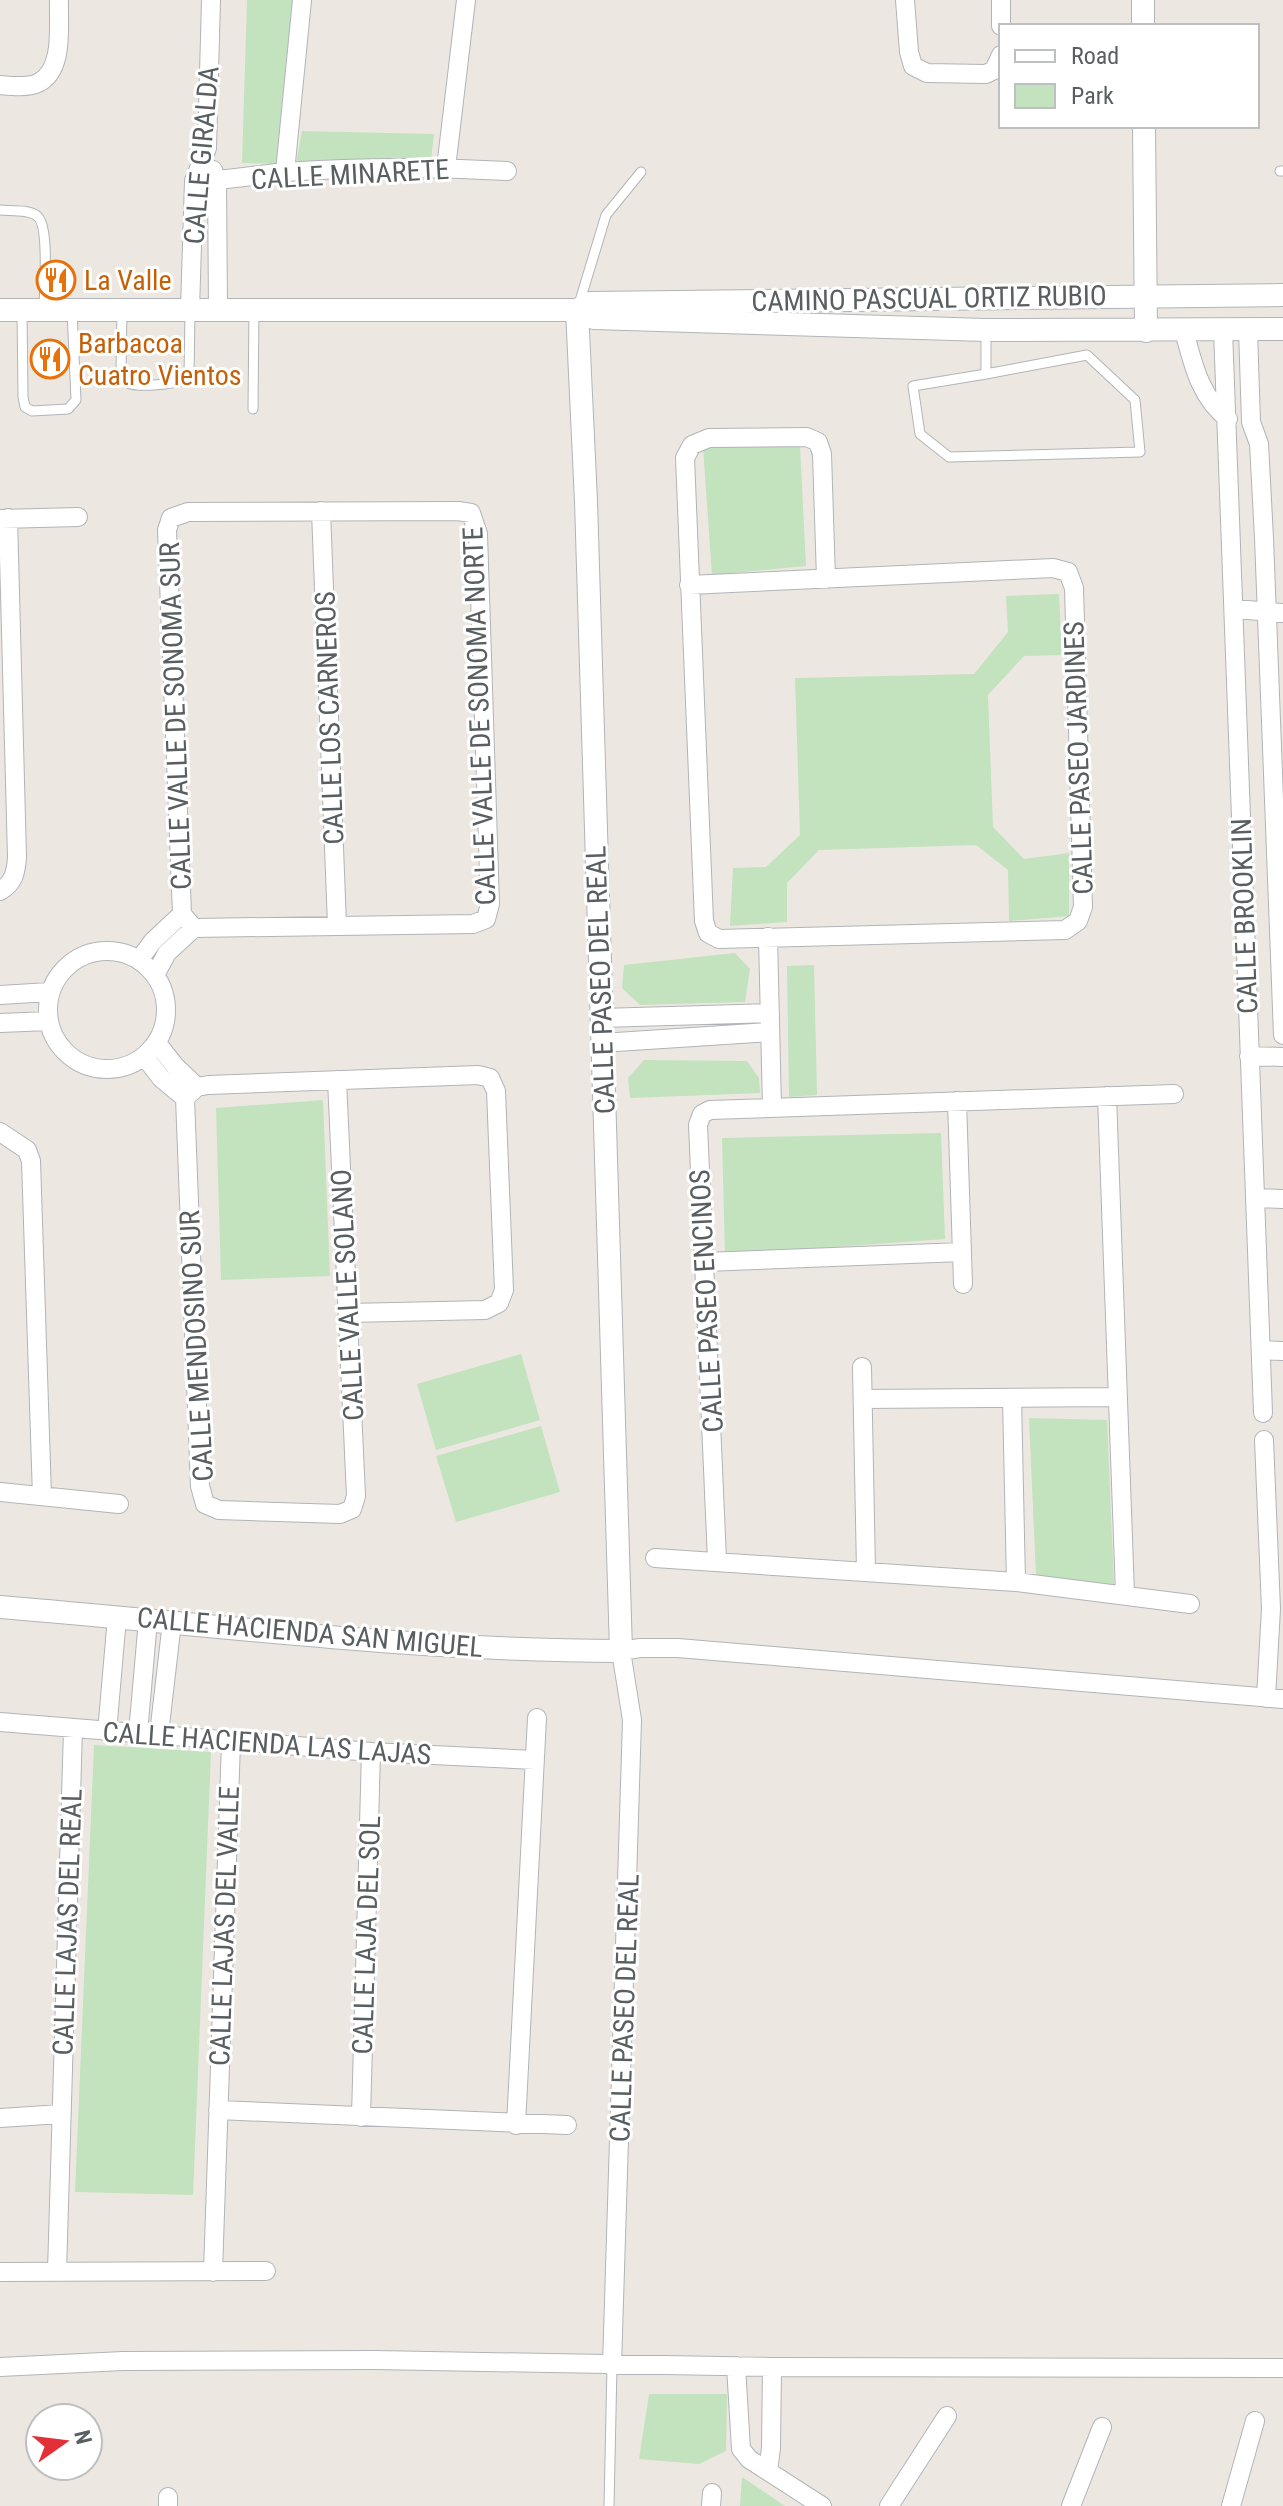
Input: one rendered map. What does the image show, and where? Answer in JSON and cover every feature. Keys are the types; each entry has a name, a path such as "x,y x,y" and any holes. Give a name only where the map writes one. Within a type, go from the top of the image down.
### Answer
{"street":[{"path":"7,86 40,83 53,67 58,53 59,0"},
{"name":"CALLE GIRALDA","path":"211,0 207,148 217,181 218,309"},
{"path":"285,172 302,0"},
{"path":"446,168 466,0"},
{"path":"905,0 913,66 927,73 986,74 994,70 999,59"},
{"path":"1001,0 1001,24"},
{"path":"1143,0 1143,24"},
{"path":"1144,128 1146,331"},
{"name":"CALLE GIRALDA","path":"190,309 194,181 207,148"},
{"name":"CALLE MINARETE","path":"194,181 285,172 446,168 507,171"},
{"name":"CAMINO PASCUAL ORTIZ RUBIO","path":"577,310 590,303 1283,295"},
{"name":"CAMINO PASCUAL ORTIZ RUBIO","path":"22,310 577,310 594,318 986,330 1283,329"},
{"name":"CALLE PASEO DEL REAL","path":"577,310 586,501 621,1651 632,1720 612,2366"},
{"name":"CALLE BROOKLIN","path":"1223,330 1263,1413"},
{"name":"CALLE BROOKLIN","path":"1248,330 1251,422 1259,444 1274,612 1283,1035"},
{"path":"1184,331 1203,389 1226,418 1251,422"},
{"name":"CALLE PASEO JARDINES","path":"689,585 826,579 1053,568 1068,572 1074,588 1083,907 1078,921 1065,930 719,939 708,933 704,921 689,585 685,458 692,445 709,438 807,437 818,442 822,454 826,579"},
{"name":"CALLE VALLE DE SONOMA NORTE","path":"321,511 458,511 471,513 478,534 490,904 486,919 473,924 337,925"},
{"name":"CALLE VALLE DE SONOMA SUR","path":"188,921 167,530 171,518 188,512 321,511"},
{"name":"CALLE LOS CARNEROS","path":"321,511 337,925"},
{"path":"4,889 16,874 17,857 4,518 78,517"},
{"path":"1235,609 1274,612"},
{"path":"1238,761 1277,762"},
{"path":"1244,911 1281,909"},
{"path":"155,975 188,921"},
{"path":"139,960 153,941 188,921 337,925"},
{"path":"768,937 772,1108"},
{"path":"106,951 125,953 139,960 155,975 163,991 166,1009 164,1027 150,1049 128,1066 110,1070 91,1068 61,1048 51,1032 49,992 70,963 87,954 106,951"},
{"path":"0,995 49,992"},
{"path":"601,1018 770,1013"},
{"path":"0,1023 49,1021"},
{"path":"601,1043 770,1032"},
{"path":"150,1049 161,1078 191,1092 337,1080 478,1075 490,1078 496,1091 503,1259 504,1290 499,1303 485,1310 348,1313"},
{"path":"1249,1056 1283,1057"},
{"name":"CALLE VALLE SOLANO","path":"337,1080 356,1496 352,1509"},
{"name":"CALLE MENDOSINO SUR","path":"191,1092 200,1486 205,1504 219,1510 340,1514 352,1509"},
{"name":"CALLE PASEO ENCINOS","path":"717,1560 698,1125 702,1114 710,1110 1174,1094"},
{"path":"1107,1096 1125,1594"},
{"path":"957,1101 963,1284"},
{"path":"0,1132 27,1150 31,1161 42,1496"},
{"path":"1255,1198 1283,1199"},
{"path":"705,1262 962,1252"},
{"path":"1261,1350 1283,1351"},
{"path":"862,1367 866,1571"},
{"path":"863,1399 1118,1397"},
{"path":"1012,1398 1016,1582"},
{"path":"621,1651 678,1648 1274,1698 1277,1610 1275,1500 1264,1440"},
{"path":"0,1492 119,1504"},
{"path":"655,1558 1016,1582 1190,1604"},
{"name":"CALLE HACIENDA SAN MIGUEL","path":"0,1607 344,1639 621,1651"},
{"path":"107,1732 117,1617"},
{"path":"138,1733 148,1620"},
{"path":"159,1734 172,1622"},
{"path":"516,2125 537,1718"},
{"name":"CALLE HACIENDA LAS LAJAS","path":"0,1722 371,1752 535,1760"},
{"name":"CALLE LAJAS DEL REAL","path":"57,2272 73,1729"},
{"name":"CALLE LAJAS DEL VALLE","path":"213,2272 231,1742"},
{"name":"CALLE LAJA DEL SOL","path":"361,2117 371,1752"},
{"path":"218,2110 567,2125"},
{"path":"0,2118 61,2114"},
{"path":"0,2272 266,2271"},
{"path":"0,2367 123,2361 328,2360 612,2366 1283,2368"},
{"path":"736,2366 741,2449 749,2459 822,2506"},
{"path":"768,2471 772,2367"},
{"path":"889,2506 947,2416"},
{"path":"1231,2506 1255,2421"},
{"path":"1071,2506 1102,2427"}],"lane":[{"path":"577,310 606,215 641,172"},
{"path":"0,210 37,215 44,234 22,310 23,397 25,407 32,411 68,409 76,400 72,310"},
{"path":"122,309 121,371 123,379 131,384 178,383 189,377 190,309"},
{"path":"253,409 254,309"},
{"path":"986,330 986,374"},
{"path":"1087,355 1135,400 1140,452 949,457 920,434 913,386 986,374 1087,355"},
{"path":"609,2506 612,2366"}],"green space":[{"path":"247,0 301,0 283,164 242,163"},
{"path":"302,131 434,134 430,169 295,170"},
{"path":"800,446 806,566 712,575 703,447"},
{"path":"1059,594 1062,655 1024,656 988,695 993,827 1024,859 1069,853 1069,916 1009,921 1008,870 976,845 819,850 787,883 787,922 730,926 733,868 766,867 800,835 795,678 974,674 1008,632 1006,596"},
{"path":"735,953 750,969 745,1002 640,1005 622,988 624,965"},
{"path":"814,965 817,1095 789,1097 787,966"},
{"path":"644,1060 747,1061 759,1078 760,1093 630,1098 628,1078"},
{"path":"323,1100 330,1276 221,1280 216,1108"},
{"path":"941,1133 945,1239 725,1255 722,1138"},
{"path":"521,1354 540,1420 436,1450 417,1384"},
{"path":"1029,1418 1107,1420 1114,1585 1036,1576"},
{"path":"541,1426 560,1492 456,1522 436,1456"},
{"path":"94,1745 211,1752 193,2195 75,2192"},
{"path":"649,2394 727,2394 726,2451 699,2464 639,2459"},
{"path":"742,2477 785,2506 740,2506"}],"place":[{"name":"La Valle","path":"56,280"},
{"name":"Barbacoa Cuatro Vientos","path":"50,359"}]}
